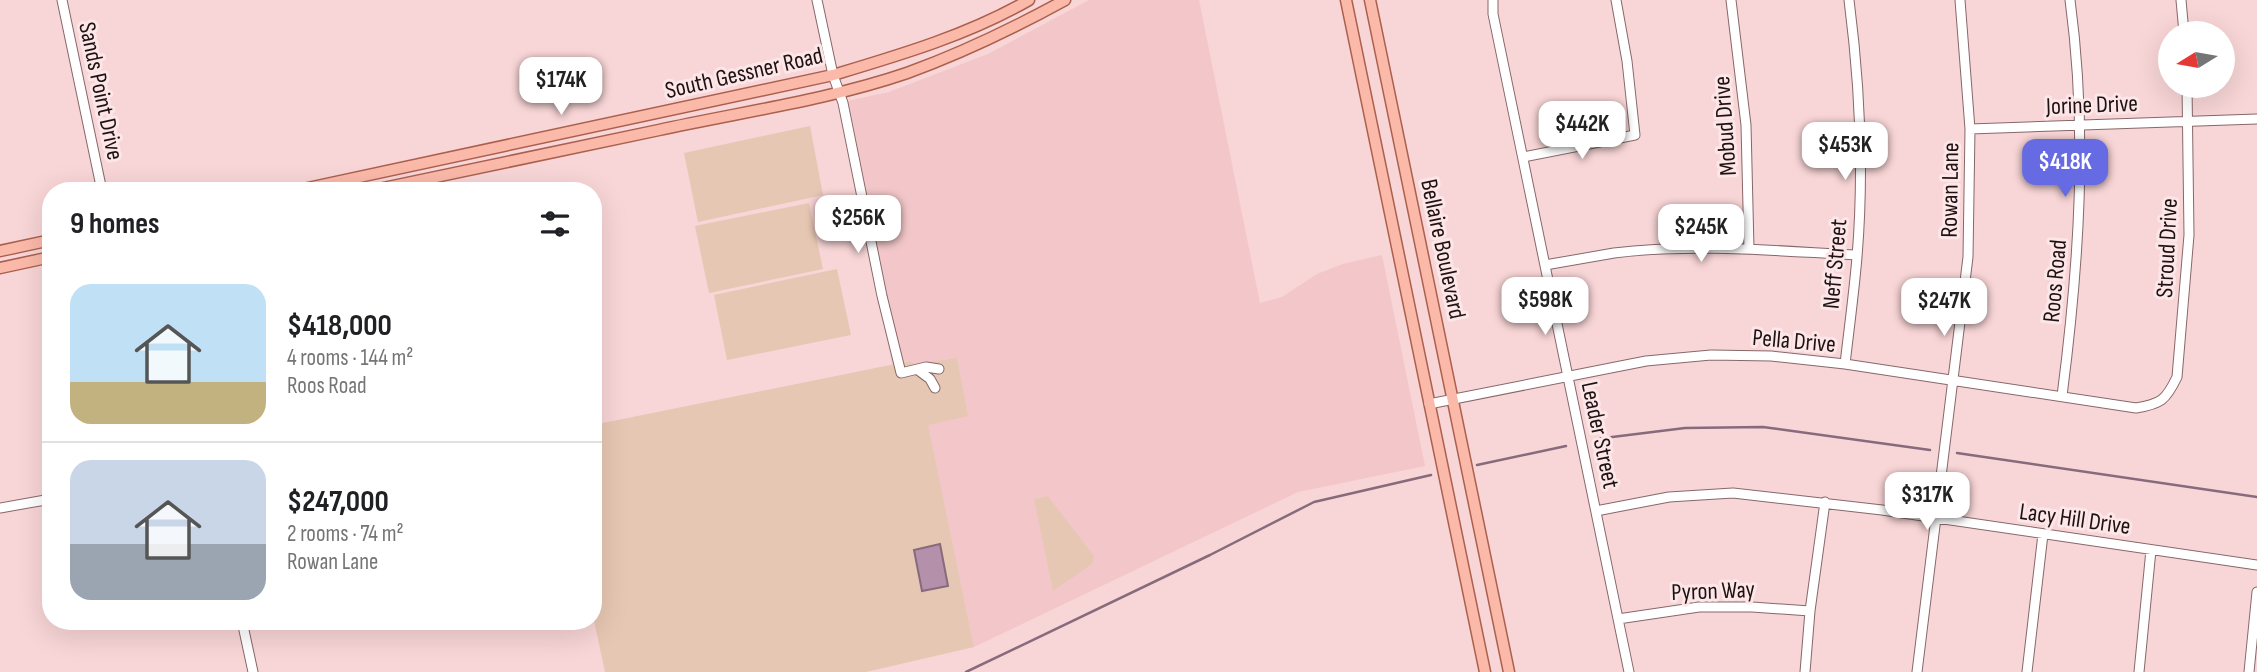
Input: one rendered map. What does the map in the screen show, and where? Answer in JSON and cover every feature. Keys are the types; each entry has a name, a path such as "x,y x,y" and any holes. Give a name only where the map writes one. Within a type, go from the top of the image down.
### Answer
{"main road":[{"name":"South Gessner Road","path":"337,182 833,75 943,40 1029,0"},
{"name":"South Gessner Road","path":"410,182 716,119 905,73 1012,29 1065,0"},
{"name":"Bellaire Boulevard","path":"1346,0 1485,672"},
{"name":"Bellaire Boulevard","path":"1370,0 1509,672"},
{"path":"713,101 716,119"},
{"path":"1368,110 1391,105"},
{"path":"607,123 611,141"},
{"path":"504,146 507,163"},
{"path":"397,169 400,182"},
{"path":"0,251 42,242"},
{"path":"1400,261 1423,256"},
{"path":"0,268 42,259"}],"street":[{"name":"Sands Point Drive","path":"62,0 100,182"},
{"path":"817,0 901,373 926,368 939,369"},
{"name":"Leader Street","path":"1493,0 1493,14 1629,672"},
{"path":"1523,157 1635,135 1627,61 1616,0"},
{"name":"Mobud Drive","path":"1731,0 1746,125 1749,249"},
{"name":"Neff Street","path":"1845,364 1857,256 1860,176 1858,101 1849,0"},
{"name":"Rowan Lane","path":"1917,672 1968,257 1970,129 1960,0"},
{"name":"Roos Road","path":"2063,396 2076,290 2080,202 2080,124 2070,0"},
{"path":"2181,0 2183,21"},
{"name":"Stroud Drive","path":"2157,404 2170,393 2177,377 2189,235 2188,98"},
{"name":"Jorine Drive","path":"1970,129 2257,119"},
{"path":"1545,265 1616,253 1693,249 1749,249 1857,256"},
{"name":"Pella Drive","path":"1429,404 1646,361 1711,355 1771,356 1845,364 2136,408 2157,404"},
{"path":"918,370 930,379 934,388"},
{"name":"Lacy Hill Drive","path":"1596,511 1670,497 1733,493 1825,502 2257,565"},
{"path":"0,508 42,501"},
{"path":"1805,672 1810,611 1825,502"},
{"path":"2027,672 2043,534"},
{"path":"2139,672 2151,550"},
{"path":"2249,672 2257,592"},
{"name":"Pyron Way","path":"1618,619 1699,607 1810,611"},
{"path":"244,630 253,672"}],"shaded area":[{"path":"1089,0 1199,0 1260,303 1282,297 1317,274 1343,264 1382,255 1425,466 1298,492 974,647 927,425 956,358 921,364 910,361 892,364 869,233 838,103 889,92 988,54"},
{"path":"810,126 823,195 698,222 684,153"},
{"path":"809,203 823,269 709,293 695,226"},
{"path":"837,269 851,335 727,360 714,295"},
{"path":"957,358 968,416 928,425 974,647 866,672 605,672 596,630 602,630 602,423 910,361 914,364"},
{"path":"1048,496 1094,556 1092,564 1053,591 1034,499"},
{"path":"940,544 948,586 922,591 914,550"}],"waterway":[{"path":"1596,439 1685,428 1763,427 1930,450"},
{"path":"1477,465 1566,446"},
{"path":"1957,453 2257,497"},
{"path":"966,672 1314,502 1431,475"}]}
